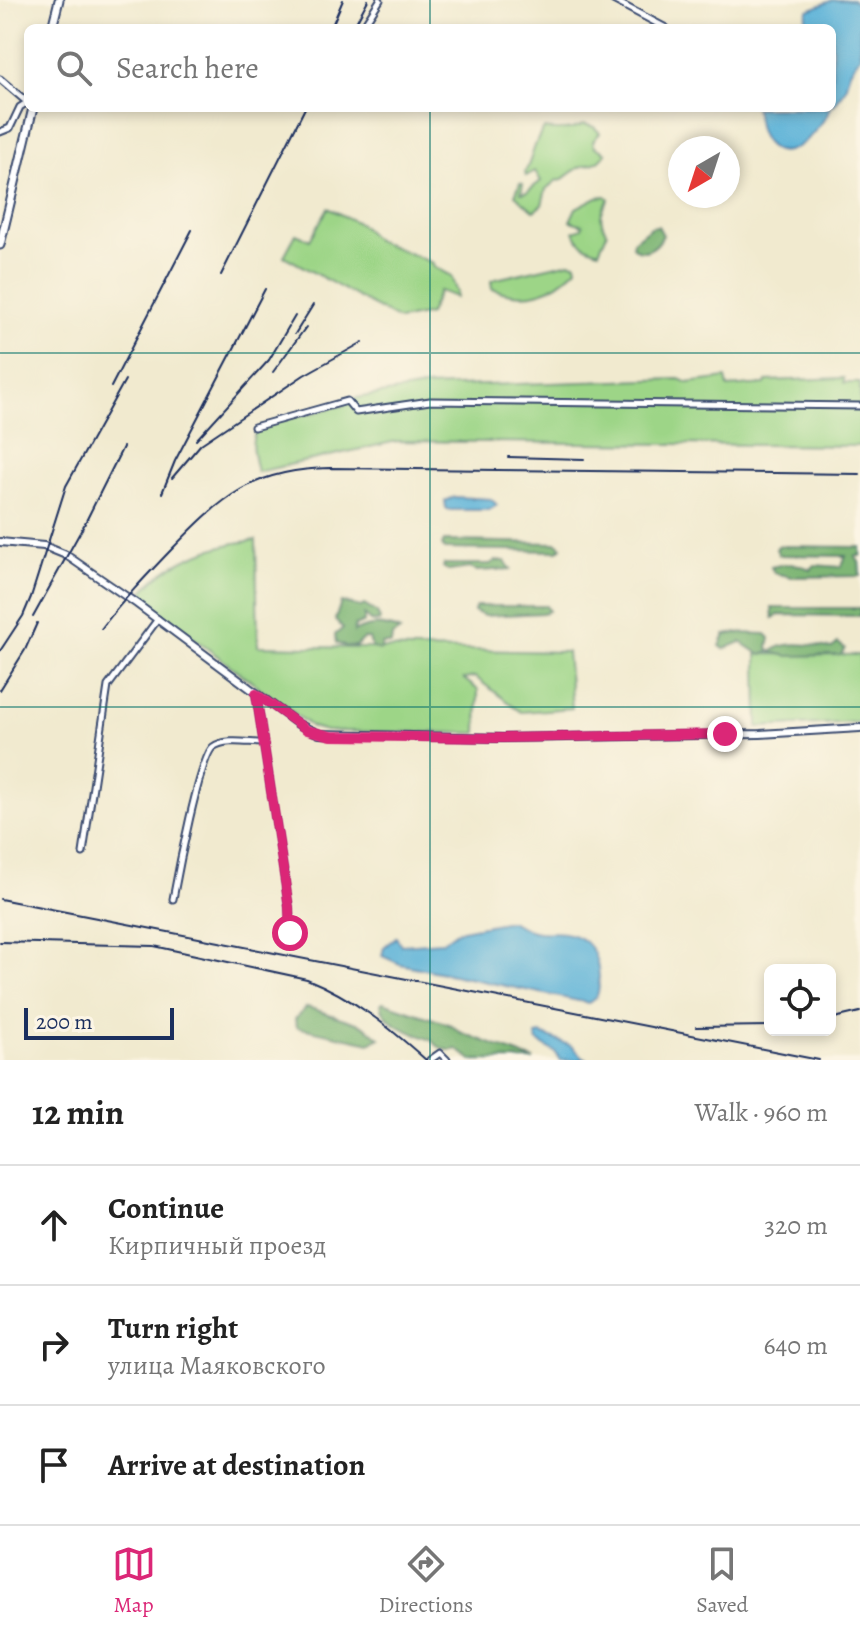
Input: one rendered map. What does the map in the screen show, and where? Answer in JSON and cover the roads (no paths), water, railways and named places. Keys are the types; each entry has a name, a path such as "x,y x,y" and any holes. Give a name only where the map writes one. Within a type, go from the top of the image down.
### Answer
{"main road":[{"path":"53,24 59,0"},
{"path":"0,245 6,208 32,112"}],"street":[{"path":"365,24 380,0"},
{"path":"613,0 658,24"},
{"path":"0,79 24,99"},
{"path":"0,132 10,128 24,104"},
{"path":"254,427 347,401 356,412 430,401 860,406"},
{"path":"0,542 44,546 72,559 307,730 331,736 760,734 860,728"},
{"path":"83,853 108,686 158,619"},
{"path":"256,694 290,933"},
{"path":"173,899 192,811 209,752 217,745 262,743"},
{"path":"430,1060 440,1053 447,1060"}],"water":[{"path":"833,0 852,0 860,4 860,55 849,73 845,89 836,101 836,24 804,24 808,10"},
{"path":"756,112 828,112 804,142 785,151 767,144 758,127"},
{"path":"455,497 491,499 497,505 489,510 449,510 445,501"},
{"path":"510,921 537,932 560,932 585,942 594,954 598,969 597,996 588,1003 400,964 382,956 384,947 396,937 401,945 442,942 457,931"},
{"path":"541,1034 572,1046 586,1060 560,1060 556,1053 537,1041 536,1035"}],"railway":[{"path":"333,24 343,0"},
{"path":"355,24 368,0"},
{"path":"221,275 303,112"},
{"path":"111,387 192,230"},
{"path":"162,493 175,461 265,289"},
{"path":"295,334 313,305"},
{"path":"196,440 269,360 295,316"},
{"path":"273,372 306,327"},
{"path":"172,478 201,444 304,375 363,342"},
{"path":"0,651 23,616 31,597 66,486 125,380"},
{"path":"33,617 123,447"},
{"path":"508,457 584,459"},
{"path":"101,629 189,531 223,501 259,480 280,474 330,468 860,474"},
{"path":"0,690 25,650 37,623"},
{"path":"0,899 819,1060"},
{"path":"0,942 154,946 307,979 370,1014 426,1060"},
{"path":"836,1018 860,1012"},
{"path":"696,1027 764,1026"}]}
